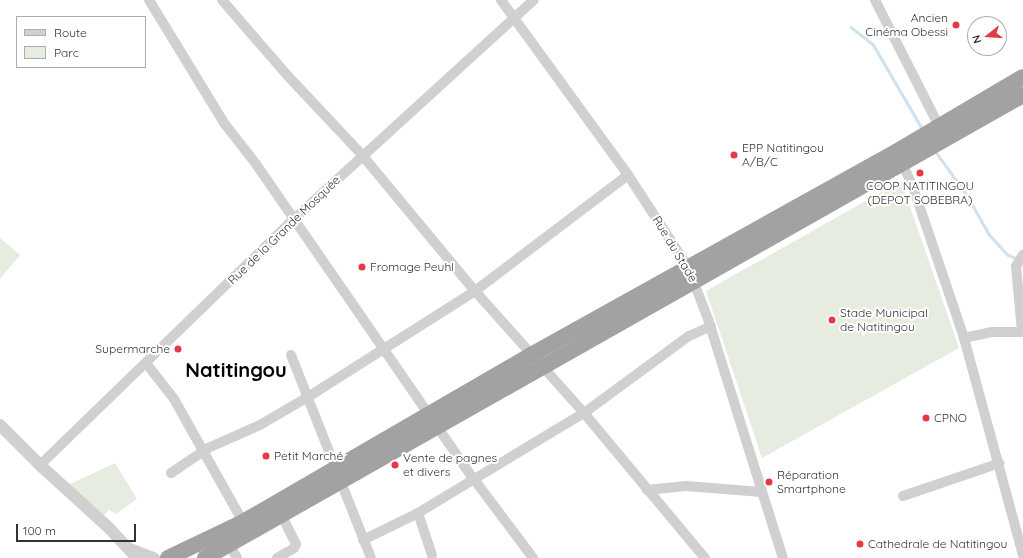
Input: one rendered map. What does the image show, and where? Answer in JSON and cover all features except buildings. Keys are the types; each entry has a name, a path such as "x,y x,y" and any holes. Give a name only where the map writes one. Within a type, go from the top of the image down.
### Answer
{"highway":[{"path":"900,158 930,131 1023,76"},
{"path":"435,420 531,355 691,274 900,158 933,148 1016,99 1001,88"},
{"path":"168,558 339,474 435,420 542,367 691,274"},
{"path":"205,558 232,551 339,474"}],"street":[{"path":"149,0 205,94 385,348 473,478 533,558"},
{"path":"222,0 286,75 362,155 475,291 584,413 705,558"},
{"name":"Rue du Stade","path":"501,0 628,174 691,274 711,326 783,558"},
{"name":"Rue de la Grande Mosquée","path":"40,465 146,364 294,218 362,155 515,19 534,0"},
{"path":"875,0 930,131"},
{"path":"900,158 964,338 1000,463 1023,555"},
{"path":"171,473 205,452 308,397 475,291 628,174"},
{"path":"964,338 992,332 1023,332 1016,266 1023,255"},
{"path":"364,540 418,513 473,478 584,413 689,336 711,326"},
{"path":"291,355 371,558"},
{"path":"146,364 174,399 243,522"},
{"path":"0,425 134,554 154,558"},
{"path":"903,496 1000,463"},
{"path":"647,490 686,486 762,492"},
{"path":"418,513 432,555"},
{"path":"277,558 294,548 296,544 281,515"}],"green space":[{"name":"Stade Municipal de Natitingou","path":"901,181 959,348 762,458 706,291"},
{"path":"0,238 20,255 0,279"},
{"path":"115,463 137,499 116,514 109,510 101,518 66,486"}],"waterway":[{"path":"851,27 873,44 923,130"},
{"path":"936,152 967,195 989,234 1008,255 1018,259"}],"place":[{"name":"Ancien Cinéma Obessi","path":"956,25"},
{"name":"EPP Natitingou A/B/C","path":"734,155"},
{"name":"COOP NATITINGOU (DEPOT SOBEBRA)","path":"920,173"},
{"name":"Fromage Peuhl","path":"362,267"},
{"name":"Stade Municipal de Natitingou","path":"832,320"},
{"name":"Supermarche","path":"178,349"},
{"name":"CPNO","path":"926,418"},
{"name":"Petit Marché","path":"266,456"},
{"name":"Vente de pagnes et divers","path":"395,465"},
{"name":"Réparation Smartphone","path":"769,482"},
{"name":"Cathedrale de Natitingou","path":"860,544"}],"district":[{"name":"Natitingou","path":"236,369"}]}
